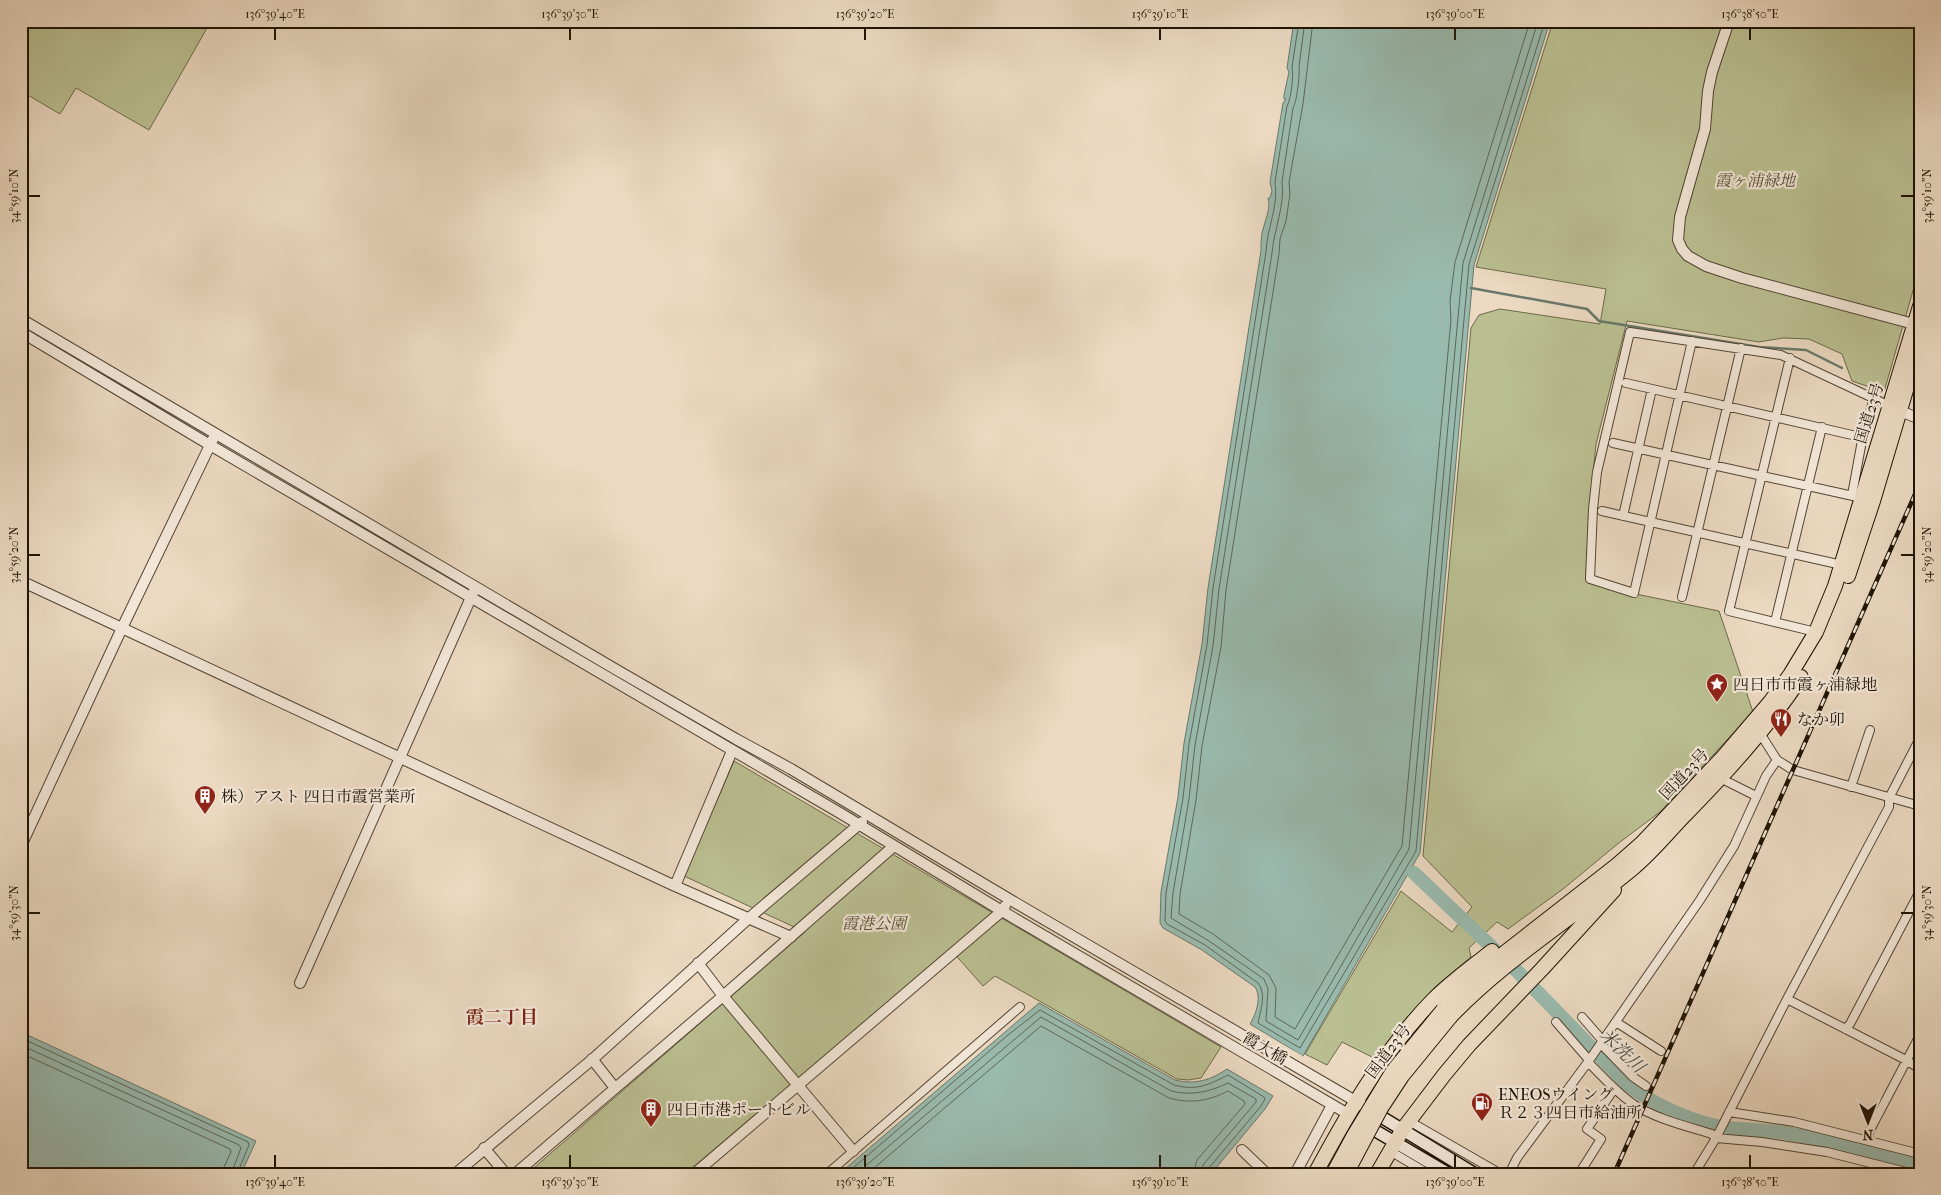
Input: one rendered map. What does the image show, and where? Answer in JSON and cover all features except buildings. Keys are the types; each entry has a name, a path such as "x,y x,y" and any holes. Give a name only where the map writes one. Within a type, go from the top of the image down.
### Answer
{"highway":[{"name":"国道23号","path":"1514,946 1634,867 1720,778 1757,727 1812,659 1834,613 1873,501 1914,324 1920,306"},
{"name":"国道23号","path":"1333,1174 1393,1071 1447,1013 1473,994 1490,965 1514,946 1584,881 1628,850 1665,819 1757,727 1816,632 1826,610 1842,565 1857,497 1920,343"},
{"path":"1377,1174 1406,1125 1469,1045 1542,969 1634,867"},
{"path":"1316,1174 1348,1114 1390,1051 1432,1000 1490,965"},
{"name":"国道23号","path":"1346,1174 1380,1108 1447,1013"}],"main road":[{"path":"1357,1102 1406,1125 1475,1174"},
{"path":"1348,1114 1392,1147 1449,1174"}],"street":[{"path":"1729,21 1712,72 1705,129 1680,217 1678,240 1682,249 1688,256 1706,266 1742,278 1914,324"},
{"path":"21,318 476,587 1357,1102"},
{"name":"霞大橋","path":"21,332 210,445 963,886 1002,912 1348,1114"},
{"path":"1692,341 1634,593 1590,578 1597,472 1630,332 1741,348 1781,355 1920,419"},
{"path":"1682,597 1741,348"},
{"path":"1790,358 1760,475 1729,611 1816,632"},
{"path":"1626,383 1863,435"},
{"path":"1623,516 1652,389"},
{"path":"1613,443 1857,497 1863,435 1874,399"},
{"path":"1775,622 1822,427"},
{"path":"21,846 122,628 216,433"},
{"path":"1602,511 1842,565"},
{"path":"21,580 675,886 791,936"},
{"path":"300,983 476,587"},
{"path":"1757,727 1777,760 1797,771 1920,806"},
{"path":"1851,787 1870,730"},
{"path":"1694,1174 1717,1137 1787,999 1889,807 1889,798 1920,738"},
{"path":"675,886 732,751"},
{"path":"1509,1174 1516,1158 1602,1042 1700,900 1734,846 1756,796 1777,760"},
{"path":"1720,778 1756,796"},
{"path":"455,1174 592,1059 749,918 870,816"},
{"path":"515,1174 723,996 894,846 870,816"},
{"path":"1846,1029 1920,891"},
{"path":"694,1174 1002,912 1009,899"},
{"path":"698,964 797,1086 853,1151"},
{"path":"1787,999 1920,1069"},
{"path":"828,1174 1020,1007"},
{"path":"1582,1016 1633,1077 1646,1086"},
{"path":"1556,1022 1614,1088 1643,1109 1681,1125 1717,1137 1812,1149 1894,1171 1914,1174"},
{"path":"1616,1022 1661,1051"},
{"path":"1868,1140 1870,1132 1920,1035"},
{"path":"592,1059 615,1088"},
{"path":"1579,1174 1602,1139 1587,1129 1614,1088"},
{"path":"1295,1174 1332,1104"},
{"path":"1728,1115 1794,1122 1920,1154"},
{"path":"1406,1125 1500,1174"},
{"path":"1392,1147 1429,1174"},
{"path":"484,1148 506,1174"},
{"path":"1242,1150 1267,1174"}],"green space":[{"path":"21,21 211,21 149,130 76,88 60,114 21,91"},
{"name":"霞ヶ浦緑地","path":"1553,21 1920,21 1920,266 1884,392 1852,381 1842,354 1809,339 1783,338 1759,342 1627,321 1596,444 1589,514 1586,578 1626,592 1719,611 1753,712 1660,812 1563,889 1508,929 1497,922 1469,948 1471,957 1436,986 1376,1059 1342,1042 1327,1065 1305,1054 1401,891 1452,932 1472,907 1423,856 1471,328 1479,315 1500,309 1600,324 1606,289 1476,267"},
{"name":"霞港公園","path":"734,761 1221,1047 1201,1078 1177,1079 995,976 983,986 951,950 685,1174 527,1174 805,932 684,876"}],"water":[{"path":"1294,21 1550,21 1474,265 1420,853 1303,1056 1250,1024 1258,1001 1255,987 1202,950 1163,928 1160,923 1161,892 1178,797 1184,743 1202,644 1208,588 1262,235 1269,208 1268,198 1270,198 1272,191 1270,182 1283,103 1286,99 1284,99 1284,95 1289,72 1287,68"},
{"path":"1039,1003 1175,1080 1196,1082 1215,1076 1227,1069 1273,1096 1265,1109 1211,1174 839,1174"},
{"path":"21,1032 256,1141 241,1174 21,1174"}],"pier":[{"path":"1247,1024 1303,1056 1301,1058"}],"waterway":[{"path":"1471,288 1587,309 1599,321 1759,347 1806,350 1842,368"},
{"name":"米洗川","path":"1414,873 1519,973 1628,1085 1650,1100 1689,1118 1715,1126 1786,1133 1920,1164"}],"railway":[{"path":"1614,1174 1920,483"}],"place":[{"name":"四日市市霞ヶ浦緑地","path":"1717,703"},
{"name":"なか卯","path":"1781,738"},
{"name":"株）アスト 四日市霞営業所","path":"205,815"},
{"name":"ENEOSウイング Ｒ２３四日市給油所","path":"1482,1122"},
{"name":"四日市港ポートビル","path":"651,1128"}],"district":[{"name":"霞二丁目","path":"502,1017"}]}
